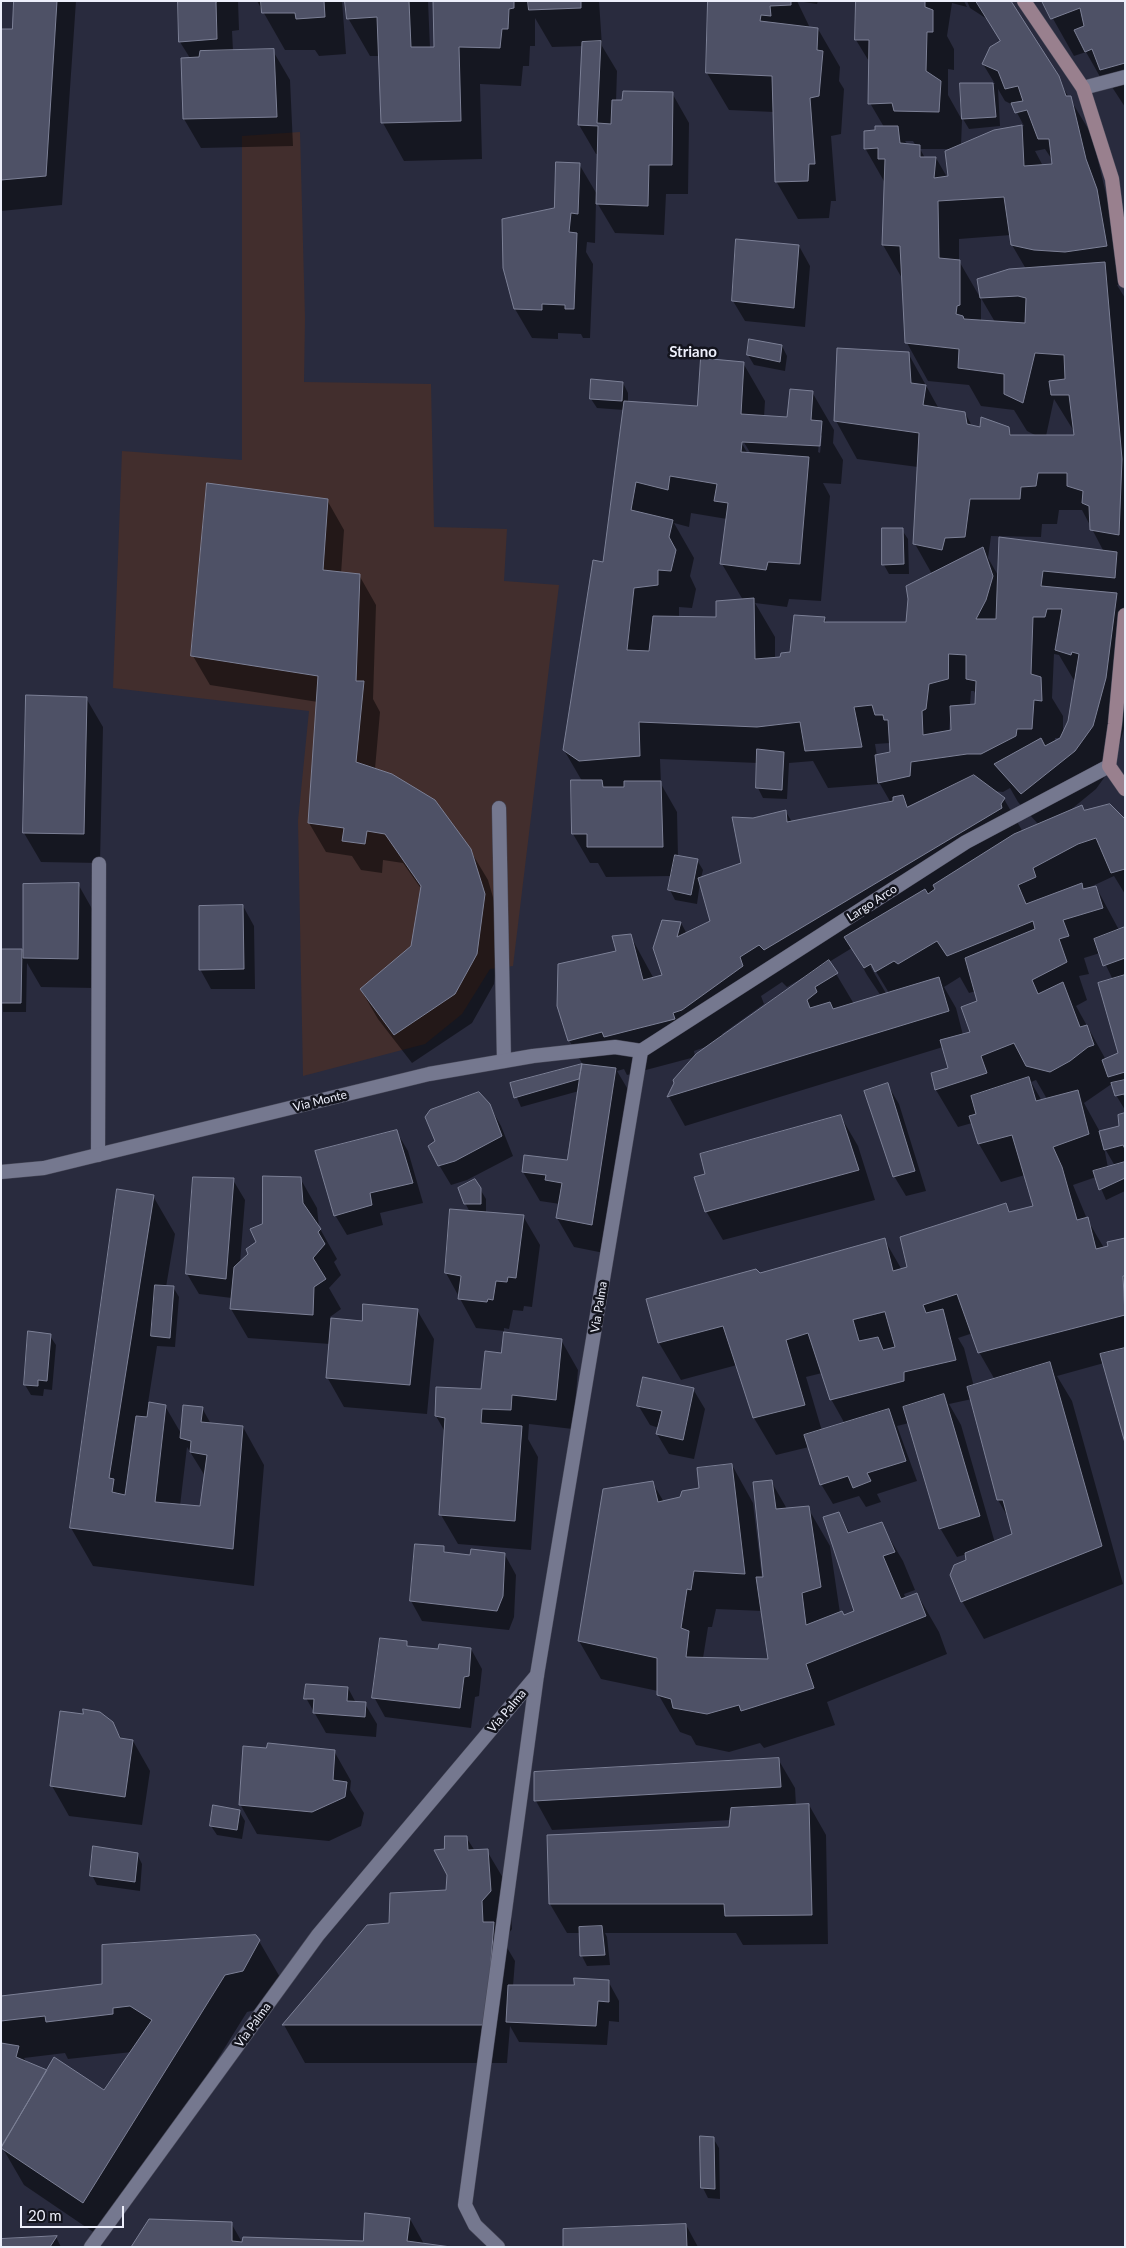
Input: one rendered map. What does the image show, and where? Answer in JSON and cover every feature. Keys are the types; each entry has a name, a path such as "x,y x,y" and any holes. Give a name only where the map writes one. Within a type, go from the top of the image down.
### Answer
{"main road":[{"path":"1024,1 1083,88 1112,179 1125,282"},
{"path":"1125,615 1115,724 1109,766 1125,789"}],"street":[{"path":"1083,88 1125,77"},
{"name":"Largo Arco","path":"642,1052 966,842 1109,766"},
{"path":"499,808 504,1061"},
{"path":"98,1155 99,864"},
{"name":"Via Monte","path":"1,1172 44,1168 429,1074 504,1061 615,1047 642,1052"},
{"name":"Via Palma","path":"91,2247 318,1935 538,1675 642,1052"},
{"path":"498,2247 474,2226 465,2205 538,1675"}],"shaded area":[{"path":"300,132 305,318 304,382 431,384 434,527 507,529 504,581 559,585 513,966 490,969 462,1014 425,1044 303,1076 298,821 309,711 113,688 122,451 242,460 242,136"}],"building":[{"path":"14,1 57,1 46,176 1,180 1,29 12,29"},
{"path":"178,1 219,1 216,2 217,39 179,42"},
{"path":"261,1 324,1 325,17 296,19 295,13 262,13"},
{"path":"345,1 409,1 411,47 434,47 433,1 514,1 514,8 509,9 508,29 502,29 500,48 459,47 461,121 381,123 377,17 347,19"},
{"path":"528,1 581,1 581,8 529,10"},
{"path":"708,1 791,1 791,5 770,6 771,16 761,15 760,21 818,28 817,50 823,51 819,96 810,98 815,164 809,164 808,181 775,182 772,76 706,73"},
{"path":"856,1 925,1 925,7 933,10 933,32 927,32 926,71 941,81 939,112 894,111 892,103 868,104 869,40 855,40"},
{"path":"976,1 1011,1 1059,76 1066,96 1071,96 1086,159 1097,189 1107,246 1065,252 1034,250 1011,245 1004,197 938,201 939,258 960,260 960,305 957,306 956,314 963,316 964,319 1025,323 1026,298 1018,296 980,298 977,279 1009,269 1105,262 1122,459 1119,535 1090,530 1089,506 1082,503 1083,491 1067,486 1067,473 1038,473 1036,486 1021,487 1020,499 970,499 965,537 945,538 942,550 913,544 919,433 834,421 837,348 909,352 911,383 926,385 923,405 965,412 967,424 980,427 981,417 1009,427 1010,435 1074,435 1069,395 1051,395 1049,381 1065,379 1064,355 1035,353 1023,403 1004,394 1004,374 958,368 959,349 905,343 900,246 882,245 885,159 878,159 878,148 864,149 864,131 875,130 875,126 898,126 900,143 920,145 920,157 936,157 934,178 948,176 945,151 994,130 1022,125 1024,166 1052,164 1049,139 1038,139 1027,110 1015,113 1011,103 1023,101 1018,86 1005,89 998,71 982,64 990,47 1000,41"},
{"path":"1042,1 1125,1 1125,63 1100,70 1092,49 1085,52 1074,30 1084,26 1080,8 1051,19"},
{"path":"601,41 597,123 611,124 612,100 622,100 623,91 673,92 672,165 649,165 648,206 596,204 598,126 578,125 582,42"},
{"path":"274,49 277,117 183,119 181,58 199,57 200,51"},
{"path":"960,83 993,83 996,117 962,119"},
{"path":"556,162 580,163 578,214 571,213 569,232 577,233 574,309 565,309 565,305 542,304 542,310 514,309 503,268 502,219 554,208"},
{"path":"736,239 799,245 794,308 732,301"},
{"path":"749,339 782,345 780,362 747,355"},
{"path":"701,358 744,362 741,414 787,417 790,389 813,391 811,420 822,421 820,446 742,442 741,452 809,457 800,564 768,562 766,570 720,564 728,503 714,501 717,484 670,476 668,490 636,482 631,510 673,520 669,537 676,550 671,571 658,570 658,585 634,588 627,650 649,651 653,616 716,617 716,601 754,598 755,659 780,657 781,653 790,652 794,615 825,617 824,622 906,622 908,599 906,586 983,547 993,576 986,600 976,619 996,619 999,537 1117,552 1115,578 1043,571 1041,586 1117,593 1106,678 1093,726 1075,751 1021,794 994,764 1041,738 1045,746 1060,738 1068,721 1079,654 1072,652 1071,655 1055,650 1062,609 1047,609 1045,617 1033,617 1031,674 1041,677 1042,701 1034,700 1032,729 1017,729 1016,736 981,754 967,754 911,762 910,776 878,783 875,755 890,752 888,720 884,720 883,715 875,715 872,705 854,707 862,747 805,751 800,722 757,727 639,722 640,756 579,761 563,750 593,560 603,562 624,401 697,406","holes":["949,654 966,655 966,679 976,681 975,704 950,706 951,730 923,735 922,711 926,709 929,684 948,679"]},
{"path":"591,379 623,382 622,401 590,399"},
{"path":"207,483 328,499 323,570 360,574 356,681 364,681 356,762 392,774 435,800 471,849 485,894 477,954 455,994 394,1035 360,989 411,946 421,886 385,834 367,831 365,844 342,841 344,828 308,823 318,676 191,656"},
{"path":"882,528 903,528 904,564 882,565"},
{"path":"26,695 87,697 84,834 23,833"},
{"path":"757,749 784,752 782,790 756,788"},
{"path":"974,775 1005,798 1001,804 1002,808 764,950 759,945 740,957 743,966 682,1010 673,1013 675,1019 604,1037 602,1032 568,1041 557,1006 558,964 616,951 612,936 631,934 643,980 662,975 653,948 662,920 681,922 677,937 710,921 698,878 741,863 732,817 753,818 786,810 787,822 893,801 893,797 903,795 907,807"},
{"path":"571,780 602,780 603,787 624,787 624,781 661,781 663,847 587,847 587,834 572,834"},
{"path":"1110,804 1125,819 1125,869 1111,873 1096,838 1078,844 1033,868 1036,877 1018,885 1026,904 1082,883 1083,889 1096,886 1103,908 1063,920 1069,936 1059,939 1067,962 1032,980 1038,994 1063,982 1080,1027 1087,1025 1094,1045 1050,1072 1026,1066 1014,1043 981,1056 987,1073 935,1090 931,1073 948,1068 940,1040 970,1032 961,1007 977,1001 965,958 1035,929 1033,921 947,956 937,941 898,964 894,961 875,972 871,964 864,968 844,937 925,889 928,894 935,889 933,885 1014,834 1082,805 1084,810"},
{"path":"675,855 698,859 691,895 668,890"},
{"path":"79,883 78,959 23,958 23,884"},
{"path":"243,905 244,969 199,970 199,906"},
{"path":"1125,927 1125,958 1103,966 1094,939"},
{"path":"1,949 22,949 21,1003 1,1003"},
{"path":"829,960 838,973 815,987 817,992 807,1000 810,1008 830,1002 833,1009 939,977 949,1011 667,1097 674,1083 673,1080 696,1054"},
{"path":"1125,975 1125,1072 1108,1077 1102,1060 1118,1053 1098,983"},
{"path":"582,1064 616,1068 592,1225 556,1218 562,1183 545,1180 546,1175 522,1172 524,1155 567,1160"},
{"path":"582,1064 579,1079 514,1098 510,1083"},
{"path":"1029,1077 1036,1101 1078,1090 1089,1134 1053,1147 1062,1167 1077,1220 1088,1217 1096,1249 1108,1246 1107,1242 1125,1238 1125,1276 1123,1276 1125,1315 978,1353 957,1294 923,1305 926,1313 943,1309 956,1360 904,1372 904,1381 830,1400 808,1333 786,1340 805,1405 753,1418 723,1326 658,1343 646,1299 756,1269 760,1273 885,1238 893,1271 907,1267 900,1237 1006,1203 1009,1212 1033,1206 1012,1135 978,1144 969,1116 976,1114 971,1096","holes":["885,1312 895,1347 883,1350 878,1337 859,1341 853,1320"]},
{"path":"1125,1080 1125,1098 1124,1094 1115,1096 1111,1083"},
{"path":"888,1083 915,1171 893,1177 864,1091"},
{"path":"479,1092 490,1104 502,1136 455,1161 438,1166 428,1146 435,1141 425,1117 430,1110"},
{"path":"1125,1113 1125,1149 1123,1145 1104,1150 1099,1131 1119,1126 1118,1115"},
{"path":"841,1115 859,1170 705,1212 694,1177 705,1174 700,1154"},
{"path":"397,1130 413,1183 370,1193 372,1205 334,1216 315,1151"},
{"path":"1125,1162 1125,1178 1099,1190 1093,1171"},
{"path":"263,1176 301,1177 303,1203 321,1229 318,1232 325,1244 313,1258 326,1279 314,1287 313,1315 230,1309 234,1267 248,1254 246,1249 256,1242 250,1229 262,1224"},
{"path":"193,1177 234,1178 226,1279 186,1274"},
{"path":"475,1179 481,1188 481,1204 464,1204 458,1188"},
{"path":"117,1189 154,1195 109,1478 114,1479 112,1492 125,1495 136,1416 147,1417 149,1402 166,1405 155,1502 200,1506 207,1455 190,1452 191,1441 180,1438 183,1405 203,1407 201,1422 243,1426 233,1549 70,1528"},
{"path":"450,1209 524,1215 516,1278 508,1277 507,1282 496,1281 493,1300 488,1299 487,1302 458,1299 461,1276 445,1273"},
{"path":"155,1285 174,1286 170,1338 151,1336"},
{"path":"363,1304 418,1309 410,1385 326,1378 331,1318 362,1321"},
{"path":"28,1331 51,1334 47,1381 38,1380 38,1386 24,1385"},
{"path":"504,1332 562,1339 556,1400 512,1395 511,1410 482,1409 481,1423 522,1426 515,1521 439,1515 445,1418 435,1416 436,1387 481,1389 485,1351 501,1353"},
{"path":"1125,1348 1125,1443 1100,1354"},
{"path":"1050,1362 1102,1546 961,1602 950,1575 954,1565 966,1560 965,1553 1012,1534 1003,1500 997,1500 967,1387"},
{"path":"643,1377 694,1388 683,1440 656,1434 662,1411 637,1406"},
{"path":"944,1394 980,1516 939,1529 903,1407"},
{"path":"889,1409 906,1461 867,1473 871,1481 853,1488 848,1476 820,1485 804,1435"},
{"path":"732,1464 745,1574 694,1571 691,1590 687,1589 681,1628 689,1631 686,1657 768,1659 756,1577 763,1577 753,1482 772,1480 776,1509 809,1506 821,1587 802,1593 806,1625 842,1611 844,1615 854,1611 823,1517 839,1512 848,1533 882,1522 895,1552 883,1556 901,1599 917,1593 926,1616 806,1664 814,1688 741,1711 739,1705 707,1714 673,1708 671,1699 657,1695 657,1658 578,1641 603,1489 653,1481 658,1502 680,1497 682,1491 699,1488 697,1468"},
{"path":"415,1544 444,1546 444,1552 470,1555 471,1549 505,1553 503,1596 497,1611 410,1601"},
{"path":"380,1638 407,1641 407,1646 438,1649 439,1644 471,1648 469,1676 464,1677 460,1708 372,1698"},
{"path":"306,1684 348,1687 347,1701 366,1702 365,1717 313,1713 314,1699 304,1699"},
{"path":"83,1709 100,1712 113,1722 120,1738 133,1740 125,1797 50,1786 60,1711 83,1714"},
{"path":"268,1743 335,1750 333,1780 347,1782 345,1797 312,1812 239,1805 243,1746 266,1748"},
{"path":"779,1758 781,1787 534,1801 534,1772"},
{"path":"809,1804 812,1915 725,1916 724,1904 549,1904 547,1835 729,1827 731,1808"},
{"path":"213,1805 240,1810 237,1830 210,1826"},
{"path":"445,1836 467,1836 468,1850 488,1849 491,1891 482,1901 483,1922 494,1922 486,2025 282,2025 367,1925 389,1923 390,1893 446,1890 447,1875 434,1850 444,1849"},
{"path":"93,1846 138,1853 135,1882 90,1876"},
{"path":"602,1926 605,1955 580,1956 579,1927"},
{"path":"256,1935 260,1940 243,1971 225,1975 83,2203 1,2148 54,2057 104,2090 152,2020 130,2006 113,2008 113,2014 46,2022 45,2016 1,2021 1,1996 102,1984 102,1945"},
{"path":"574,1978 609,1980 609,2002 598,2001 596,2026 506,2022 508,1985 574,1985"},
{"path":"1,2043 19,2046 16,2057 47,2070 1,2147"},
{"path":"700,2136 714,2137 715,2189 701,2188"},
{"path":"365,2213 410,2218 407,2241 451,2247 131,2247 149,2219 232,2222 232,2241 242,2242 243,2237 363,2241"},
{"path":"686,2224 687,2247 563,2247 563,2229"},
{"path":"57,2236 50,2247 1,2247 1,2239"}],"district":[{"name":"Striano","path":"693,352"}]}
